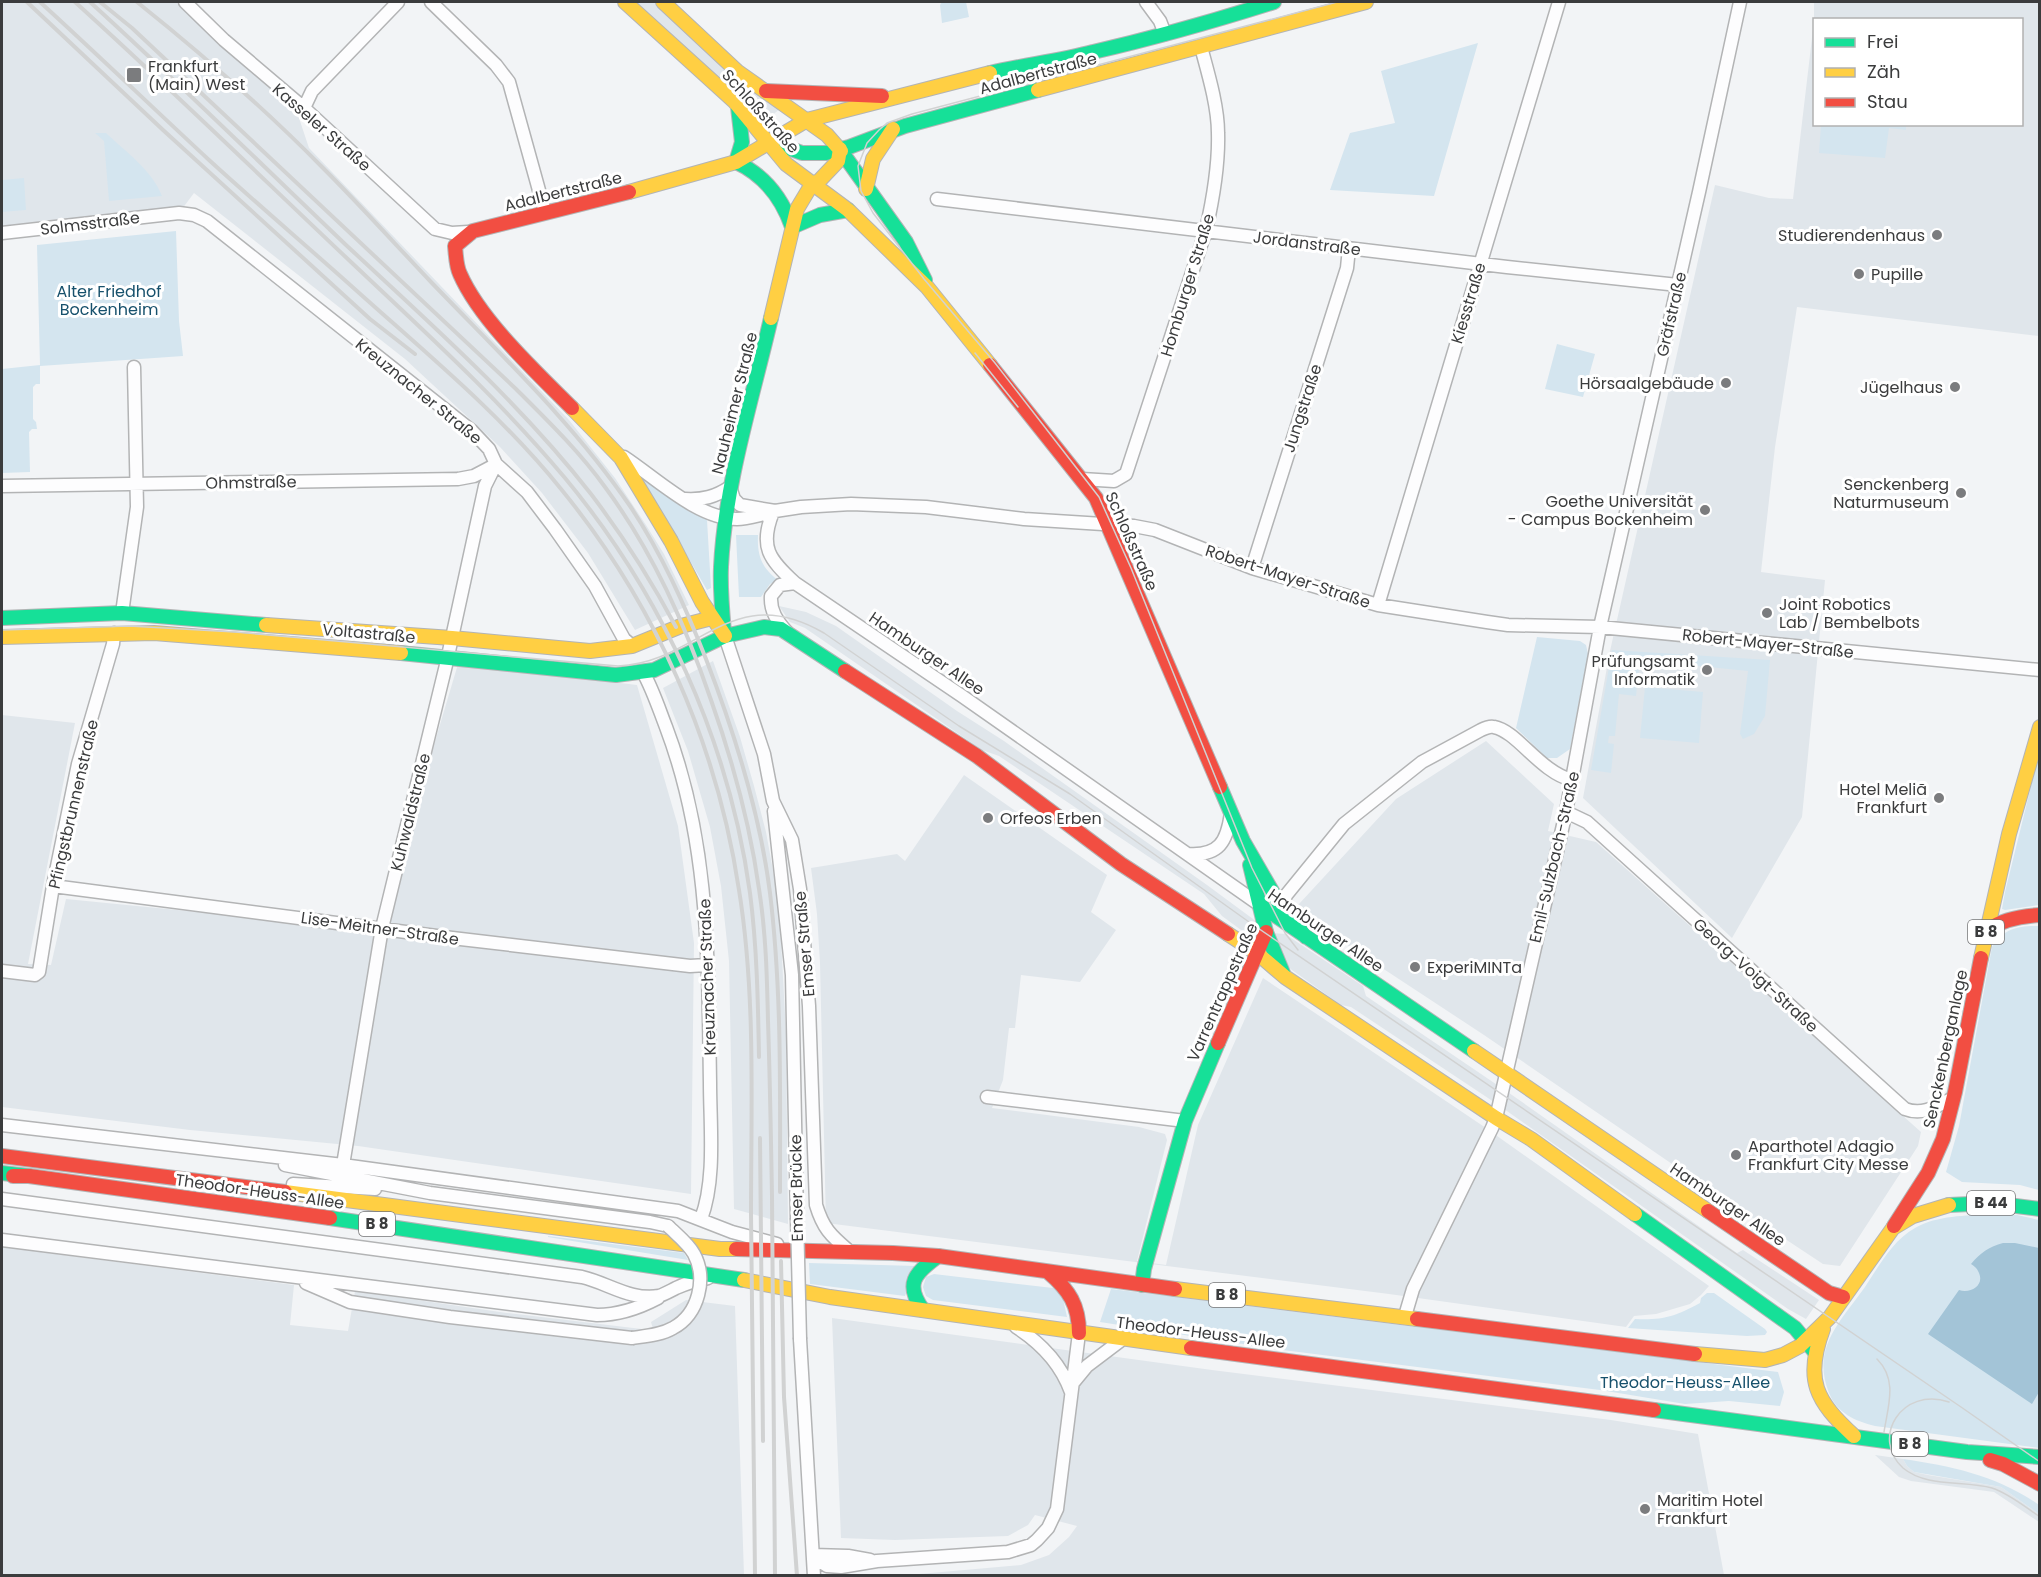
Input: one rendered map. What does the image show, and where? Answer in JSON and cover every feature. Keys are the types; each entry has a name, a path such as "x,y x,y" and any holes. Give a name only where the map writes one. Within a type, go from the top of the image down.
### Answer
{"main road":[{"name":"Schloßstraße","path":"625,2 737,105 779,157 848,210 927,287 1096,498 1243,841 1278,910 1306,937"},
{"name":"Schloßstraße","path":"663,2 738,72 807,120 840,149 866,189 906,242 927,287"},
{"name":"Adalbertstraße","path":"468,232 650,187 736,162 807,120 1022,65 1091,52 1165,34 1274,2"},
{"name":"Adalbertstraße","path":"768,141 814,154 840,149 893,129 1366,2"},
{"path":"1306,3 1308,9 1318,14"},
{"path":"1165,34 1169,39 1195,49"},
{"path":"1159,58 1165,34"},
{"path":"764,90 896,97"},
{"path":"737,105 742,140 736,162 749,168 776,194 788,211 792,227 820,215 848,210"},
{"name":"Nauheimer Straße","path":"725,636 721,602 721,550 725,517 730,487 792,227 797,209 812,184 814,154 807,120"},
{"path":"866,189 873,159 893,129"},
{"name":"Nauheimer Straße","path":"812,184 819,181 838,161 840,149"},
{"path":"468,232 458,243 455,258 459,273 477,303 513,350 617,453 669,538 712,618 725,636 764,627 773,627 788,632 977,756 1121,864 1257,954 1285,977 1531,1139 1794,1327 1811,1345 1819,1398 1834,1418 1854,1436"},
{"name":"Voltastraße","path":"2,618 122,613 590,651 632,646 687,623 712,618"},
{"name":"Voltastraße","path":"2,637 114,633 233,639 448,657 606,674 654,670 725,636"},
{"name":"Senckenberganlage","path":"1893,1228 1935,1158 1943,1138 1987,930 2016,808 2040,727"},
{"name":"Schloßstraße","path":"1243,841 1266,932 1285,977"},
{"name":"Hamburger Allee","path":"1260,905 1278,910"},
{"path":"1987,930 2006,919 2040,915"},
{"name":"Varrentrappstraße","path":"1142,1285 1144,1269 1185,1120 1266,932"},
{"name":"Hamburger Allee","path":"1306,937 1829,1293 1843,1297"},
{"name":"Theodor-Heuss-Allee","path":"2,1156 720,1249 938,1256 1142,1285 1722,1356 1774,1359 1811,1345"},
{"name":"Theodor-Heuss-Allee","path":"2,1174 448,1234 723,1276 830,1298 1854,1436"},
{"name":"B 44","path":"1893,1228 1927,1209 1943,1205 2008,1203 2040,1209"},
{"name":"B 8","path":"1811,1345 1893,1228"},
{"path":"923,1310 914,1296 913,1279 922,1267 938,1256"},
{"path":"1048,1272 1063,1284 1073,1297 1078,1312 1078,1333"},
{"name":"B 8","path":"1854,1436 1967,1452 2040,1457"},
{"path":"1967,1452 2003,1464 2040,1485"}],"street":[{"name":"Kasseler Straße","path":"185,2 435,229 446,233 468,232"},
{"path":"304,108 312,91 398,2"},
{"path":"431,2 496,65 509,82 545,212"},
{"path":"1146,2 1160,21 1165,34"},
{"name":"Kiesstraße","path":"1378,605 1559,2"},
{"name":"Gräfstraße","path":"1600,627 1740,2"},
{"name":"Homburger Straße","path":"1082,479 1114,481 1126,474 1206,230 1212,204 1218,132 1210,82 1195,49"},
{"name":"Jordanstraße","path":"937,199 1678,285"},
{"name":"Solmsstraße","path":"2,233 179,213"},
{"name":"Kreuznacher Straße","path":"179,213 194,215 207,221 472,431 489,449 496,464 527,492 555,529 595,586 624,639 632,646"},
{"name":"Jungstraße","path":"1252,568 1347,268 1349,248"},
{"path":"122,613 137,513 134,367"},
{"path":"617,453 704,511 725,517"},
{"name":"Ohmstraße","path":"2,486 458,479 474,476 496,464"},
{"name":"Kuhwaldstraße","path":"343,1165 382,928 448,657 485,486 496,464"},
{"path":"685,499 700,500 713,497 730,487"},
{"name":"Robert-Mayer-Straße","path":"730,487 734,499 740,505 774,511"},
{"name":"Robert-Mayer-Straße","path":"725,517 737,519 801,507 851,504 927,507 1024,519 1134,526 1155,530 1252,568 1378,605 1508,625 1600,627 2040,670"},
{"name":"Hamburger Allee","path":"774,511 766,532 769,555 795,583 962,696 1260,905"},
{"path":"788,632 774,616 771,596 780,585 795,583"},
{"name":"Emil-Sulzbach-Straße","path":"1405,1317 1413,1289 1496,1118 1550,872 1566,812 1600,627"},
{"name":"Pfingstbrunnenstraße","path":"2,971 35,975 40,969 53,886 78,765 113,644 114,633"},
{"name":"Emser Straße","path":"725,636 764,754 773,801 792,840 800,889 809,1006 816,1204 822,1225 849,1252"},
{"name":"Kreuznacher Straße","path":"643,672 677,756 687,794 706,905 710,1142 706,1204 701,1219"},
{"name":"Varrentrappstraße","path":"1266,932 1278,910 1344,824 1422,762 1481,730 1491,727 1502,730 1554,774 1572,780"},
{"name":"Emser Brücke","path":"773,801 792,975 800,1363 814,1575"},
{"path":"1186,854 1203,855 1225,840 1231,812"},
{"name":"Georg-Voigt-Straße","path":"1566,812 1587,822 1905,1109 1923,1112 1953,1098"},
{"name":"Lise-Meitner-Straße","path":"53,886 452,938 690,966 707,965"},
{"path":"987,1097 1185,1120"},
{"name":"Theodor-Heuss-Allee","path":"2,1125 343,1165 678,1211 732,1232 811,1252"},
{"name":"Theodor-Heuss-Allee","path":"186,1146 430,1193 668,1226 693,1253 700,1275 697,1301 690,1313 674,1328 632,1338 450,1317 350,1302 291,1277"},
{"name":"Theodor-Heuss-Allee","path":"152,1174 430,1193"},
{"name":"Theodor-Heuss-Allee","path":"2,1199 582,1277 599,1281 629,1295 649,1297 663,1295"},
{"name":"Theodor-Heuss-Allee","path":"2,1240 597,1315 619,1314 647,1304 689,1282 723,1276"},
{"path":"1009,1323 1031,1337 1046,1351 1058,1365 1072,1389"},
{"path":"813,1556 819,1562 836,1567 877,1561 1008,1552 1031,1545 1048,1528 1054,1517 1078,1333"},
{"path":"1072,1389 1088,1366 1124,1338"},
{"path":"813,1556 848,1556 877,1561"},
{"path":"842,1575 854,1566"}],"shaded area":[{"path":"2,2 176,2 297,112 309,148 569,420 615,478 646,525 664,554 689,605 635,630 588,553 542,493 500,447 405,359 194,193 179,213 2,233"},
{"path":"635,2 660,2 781,108 764,122"},
{"name":"Goethe Universität - Campus Bockenheim","path":"1814,2 2039,2 2039,336 1797,307 1775,447 1761,572 1825,580 1802,817 1732,938 1583,798 1610,651 1715,185 1769,198 1793,199 1813,29 1813,126 2023,126 2023,18 1814,18"},
{"path":"779,606 806,612 836,626 1004,741 1272,933 1285,934 1363,986 1366,996 1737,1253 1743,1250 1819,1300 1806,1319 1788,1309 1497,1104 1351,1007 1341,1005 1222,916 1204,894 999,756 982,750 805,628 790,622"},
{"path":"713,661 740,737 754,786 766,832 776,887 786,1033 788,1224 734,1209 729,961 721,886 710,827 688,751 663,688"},
{"path":"458,664 637,685 678,826 694,943 691,1194 358,1146 190,1130 2,1107 2,715 75,723 28,964 51,965 66,899 379,930"},
{"path":"1486,741 1554,804 1548,831 1596,842 1921,1132 1918,1146 1840,1266 1823,1264 1300,914 1299,904 1396,799"},
{"path":"964,775 1107,875 1091,912 1116,930 1080,982 1021,975 1015,1028 1009,1028 1003,1080 992,1108 1139,1127 1165,1134 1167,1140 1137,1261 1166,1265 1198,1125 1263,978 1483,1126 1709,1286 1690,1304 1656,1314 1634,1316 1626,1327 1389,1294 826,1223 820,963 811,868 897,854 905,861"},
{"path":"2,1247 294,1285 290,1325 348,1331 355,1291 507,1313 650,1330 653,1329 651,1322 686,1300 735,1306 744,1575 2,1576"},
{"path":"832,1318 1212,1370 1611,1420 1698,1434 1724,1575 908,1575 1021,1565 1049,1555 1069,1537 1077,1526 1035,1515 1028,1525 1008,1536 895,1540 841,1538"},
{"path":"1875,1455 1903,1459 1914,1472 2001,1487 2039,1514 2039,1522 1994,1492 1911,1481 1899,1477"}],"green space":[{"path":"942,2 966,2 969,17 942,23 940,5"},
{"path":"1478,43 1434,196 1330,190 1350,133 1395,123 1381,71"},
{"path":"1821,126 1906,126 1906,130 1889,128 1885,158 1819,153"},
{"path":"95,133 106,133 130,154 152,178 162,196 109,201 104,141"},
{"path":"24,178 26,210 2,212 2,180"},
{"name":"Alter Friedhof Bockenheim","path":"176,231 179,321 183,356 40,366 40,384 33,387 33,419 37,429 29,432 30,472 2,473 2,369 40,365 37,245"},
{"path":"1557,344 1595,354 1583,397 1545,389"},
{"path":"643,475 707,520 711,588 707,590 642,478"},
{"path":"736,535 758,535 758,549 762,561 768,571 778,580 770,584 761,597 739,597"},
{"path":"1537,637 1580,641 1586,645 1588,654 1570,749 1557,758 1547,758 1516,728"},
{"path":"1612,650 1770,660 1765,716 1754,734 1743,739 1740,734 1748,671 1640,660 1636,696 1619,694 1615,736 1609,736 1608,743 1614,744 1611,773 1591,770"},
{"path":"1645,687 1703,692 1699,743 1640,738"},
{"path":"2039,754 2039,905 2005,910 2002,909 2005,892"},
{"path":"2039,926 2039,1190 2020,1185 1962,1182 1946,1172 1959,1126 1992,947 2012,929"},
{"path":"2017,1215 2039,1220 2039,1448 1875,1426 1860,1422 1842,1411 1832,1400 1824,1377 1826,1349 1838,1324 1887,1254 1907,1233 1924,1224 1952,1217"},
{"path":"548,1237 684,1253 688,1260"},
{"path":"809,1263 916,1266 905,1296 810,1284"},
{"path":"934,1274 1053,1288 1062,1294 1067,1317 933,1300 926,1296 923,1287 926,1277"},
{"name":"Theodor-Heuss-Allee","path":"1111,1289 1778,1372 1784,1392 1780,1406 1729,1401 1685,1404 1600,1390 1275,1349 1100,1322"},
{"path":"1707,1293 1714,1293 1765,1329 1767,1332 1765,1335 1747,1336 1628,1328 1635,1319 1669,1317 1683,1312 1700,1303 1701,1298"},
{"path":"1903,1459 1957,1469 1991,1480 2039,1505 2039,1514 2001,1487 1914,1472"}],"water":[{"path":"2003,1243 2039,1248 2039,1392 2032,1404 1928,1334 1959,1290 1968,1291 1979,1284 1980,1276 1971,1264 1986,1250"}],"tram line":[{"path":"1298,950 1285,933 1252,868 1131,568 1099,497 995,363 924,279 873,213 861,191 858,166 867,143 879,130 887,123 912,114 1337,2"},
{"path":"975,353 1018,407"},
{"path":"2,630 129,626 235,632 618,666 646,662 739,619 764,615 792,619 824,633 959,726 1070,794 1249,922 2040,1462"},
{"path":"1877,1359 1888,1376 1890,1394 1884,1432"},
{"path":"1949,1402 1932,1399 1917,1401 1905,1408 1896,1418 1891,1430 1890,1443 1894,1456 1903,1468 1934,1481 1992,1488 2011,1497 2040,1517"}],"railway":[{"path":"27,2 370,319 415,354"},
{"path":"40,2 209,160 431,357 512,434 561,489 595,533 653,628 677,678 698,729 729,835 739,890 748,970 751,1052 755,1576"},
{"path":"75,2 434,341 515,421 565,478 600,523 632,571 661,620 686,672 708,725 726,780 740,836 750,893 756,954 759,1057"},
{"path":"90,2 442,334 534,427 591,494 614,526 647,575 676,627"},
{"path":"100,2 132,28 516,389 562,436 595,474 622,512 653,563 679,616 719,723 746,817 763,922 766,955 771,1153 775,1576"},
{"path":"137,2 233,82 279,124 510,363 561,418 608,476 630,506 663,562 717,687 745,774 766,863 777,967 780,1042 780,1192"},
{"path":"760,1138 763,1441"},
{"path":"781,1261 784,1397 797,1576"}],"traffic: fast":[{"path":"990,73 1139,41 1274,2"},
{"path":"769,141 802,153 826,153 905,126 1038,90"},
{"path":"736,162 742,142 738,107"},
{"path":"841,151 906,242 925,280"},
{"path":"736,162 746,167 771,188 783,206 792,227 820,215 848,210"},
{"path":"724,632 721,567 728,504 740,442 771,318"},
{"path":"2,618 122,613 266,625"},
{"path":"401,653 616,675 654,670 725,636 764,627 781,629 845,671"},
{"path":"1220,787 1243,841 1280,905 1306,937"},
{"path":"1250,865 1266,932 1283,973"},
{"path":"1260,905 1474,1051"},
{"path":"1142,1285 1144,1269 1185,1121 1218,1043"},
{"path":"2,1173 29,1176"},
{"path":"1949,1205 1992,1203 2040,1209"},
{"path":"1635,1214 1795,1328 1814,1351"},
{"path":"330,1218 744,1280"},
{"path":"923,1310 917,1301 913,1286 918,1274 938,1256"},
{"path":"1654,1410 1967,1452 2040,1457"}],"traffic: slow":[{"path":"625,2 734,101 786,164 848,210 927,287 990,365"},
{"path":"663,2 738,72 827,135 841,151"},
{"path":"1038,90 1366,2"},
{"path":"629,192 736,162 807,120 990,73"},
{"path":"866,189 873,159 893,129"},
{"path":"771,318 797,209 812,184 819,181 838,161 840,149"},
{"path":"572,408 621,458 671,541 702,602 725,636"},
{"path":"266,625 452,638 590,651 632,646 681,626 712,618"},
{"path":"2,637 154,633 401,653"},
{"path":"1981,958 2009,834 2040,727"},
{"path":"1228,934 1257,953 1285,977 1531,1139 1635,1214"},
{"path":"1474,1051 1708,1211"},
{"path":"285,1192 720,1249 736,1249"},
{"path":"1695,1354 1765,1360 1783,1355 1800,1346 1830,1317 1893,1228 1913,1216 1949,1205"},
{"path":"744,1280 830,1297 1191,1348"},
{"path":"1175,1289 1417,1319"},
{"path":"1823,1329 1814,1362 1817,1388 1830,1412 1854,1436"}],"traffic: jam":[{"path":"766,91 882,96"},
{"path":"572,408 510,345 481,309 459,271 455,246 473,231 629,192"},
{"path":"990,365 1096,498 1220,787"},
{"path":"845,671 977,756 1121,864 1228,934"},
{"path":"1987,930 2012,919 2040,915"},
{"path":"1218,1043 1266,932"},
{"path":"1894,1226 1928,1173 1943,1139 1955,1092 1981,958"},
{"path":"2,1156 285,1192"},
{"path":"13,1176 29,1176 330,1218"},
{"path":"1708,1211 1829,1293 1843,1297"},
{"path":"736,1249 938,1256 1175,1289"},
{"path":"1048,1272 1062,1285 1075,1306 1079,1333"},
{"path":"1417,1319 1695,1354"},
{"path":"1191,1348 1654,1410"},
{"path":"1990,1460 2003,1464 2040,1484"}],"place":[{"name":"Frankfurt (Main) West","path":"134,75"},
{"name":"Studierendenhaus","path":"1937,235"},
{"name":"Pupille","path":"1859,274"},
{"name":"Hörsaalgebäude","path":"1726,383"},
{"name":"Jügelhaus","path":"1955,387"},
{"name":"Senckenberg Naturmuseum","path":"1961,493"},
{"name":"Goethe Universität - Campus Bockenheim","path":"1705,510"},
{"name":"Joint Robotics Lab / Bembelbots","path":"1767,613"},
{"name":"Prüfungsamt Informatik","path":"1707,670"},
{"name":"Hotel Meliã Frankfurt","path":"1939,798"},
{"name":"Orfeos Erben","path":"988,818"},
{"name":"ExperiMINTa","path":"1415,967"},
{"name":"Aparthotel Adagio Frankfurt City Messe","path":"1736,1155"},
{"name":"Maritim Hotel Frankfurt","path":"1645,1509"}]}
